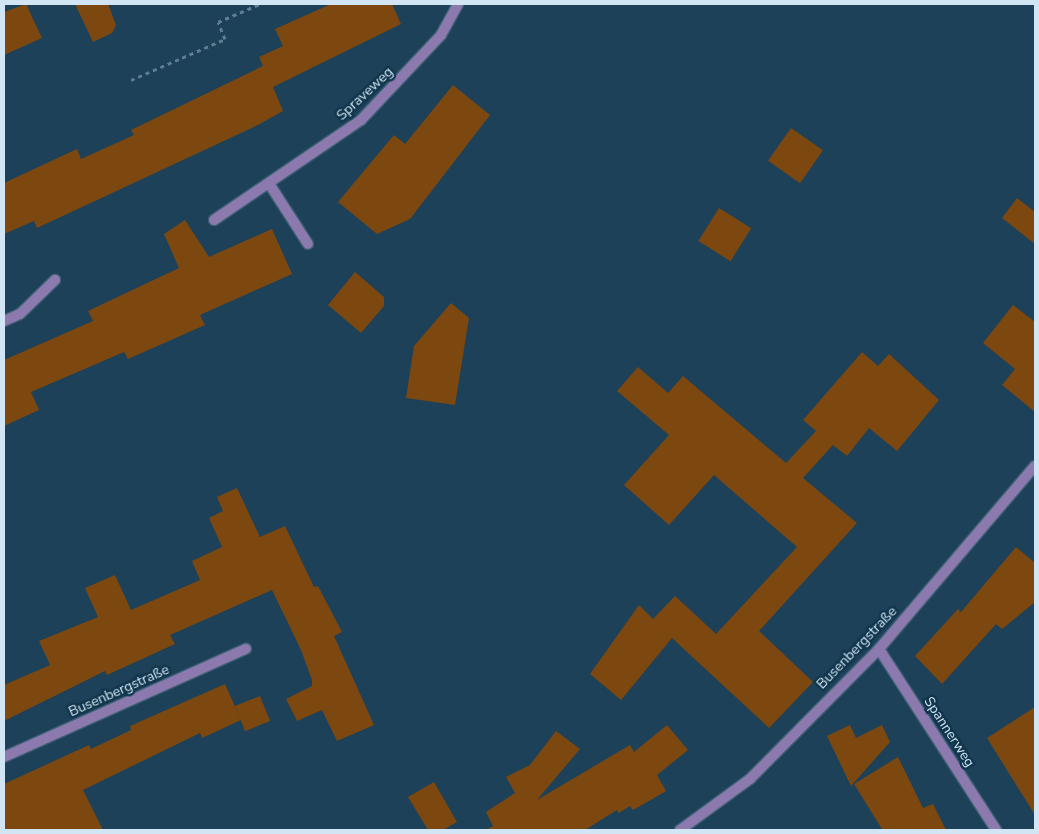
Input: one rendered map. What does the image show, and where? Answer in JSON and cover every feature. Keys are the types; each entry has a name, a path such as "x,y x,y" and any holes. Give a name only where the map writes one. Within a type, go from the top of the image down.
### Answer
{"street":[{"name":"Spraveweg","path":"214,220 270,185 361,120 440,35 458,4"},
{"path":"270,185 308,244"},
{"path":"4,321 20,314 55,280"},
{"name":"Busenbergstraße","path":"680,830 750,778 879,649 1035,466"},
{"name":"Busenbergstraße","path":"4,757 246,649"},
{"name":"Spannerweg","path":"879,649 996,830"}],"path":[{"path":"131,80 225,39 218,22 260,4"}],"building":[{"path":"26,4 42,38 4,55 4,12"},
{"path":"75,4 108,4 116,25 112,33 93,42"},
{"path":"331,4 392,4 401,24 273,87 283,111 258,125 37,228 34,221 4,234 4,183 77,149 81,159 134,135 131,130 263,66 259,57 283,46 275,29"},
{"path":"453,85 490,115 410,219 377,234 338,202 394,135 405,144"},
{"path":"791,128 823,150 800,183 768,161"},
{"path":"1017,198 1035,212 1035,244 1002,218"},
{"path":"719,208 751,228 731,261 698,241"},
{"path":"185,220 209,257 272,229 292,274 200,315 205,325 128,359 124,352 31,392 39,410 4,426 4,360 93,321 88,311 179,268 164,234"},
{"path":"355,272 384,297 384,306 361,333 328,305"},
{"path":"451,303 469,318 455,405 406,398 414,346"},
{"path":"1013,305 1035,322 1035,412 1002,385 1015,369 983,343"},
{"path":"862,352 878,366 889,354 939,400 897,451 869,428 847,456 833,445 803,478 857,523 759,631 813,682 769,728 672,638 621,700 590,674 639,605 653,619 675,596 716,634 797,547 714,475 669,525 624,485 669,435 617,391 638,367 668,393 683,376 786,463 816,431 803,420"},
{"path":"237,488 260,537 285,526 314,587 318,586 342,632 334,636 374,725 337,741 322,710 297,721 286,699 312,686 312,680 301,650 272,590 170,635 175,644 107,675 105,671 4,721 4,685 50,665 39,641 98,617 85,588 115,575 131,610 200,580 192,561 222,547 209,518 223,511 217,497"},
{"path":"1016,547 1035,563 1035,602 1002,629 996,624 942,684 915,656 958,609 961,612"},
{"path":"225,684 241,720 202,738 200,733 83,790 103,830 4,830 4,784 89,745 91,749 131,730 130,726"},
{"path":"260,696 270,721 245,731 235,706"},
{"path":"1035,707 1035,815 987,738"},
{"path":"667,725 688,750 657,775 666,791 649,801 633,810 630,806 619,813 617,810 585,830 486,830 493,826 486,812 515,793 506,777 530,765 556,731 580,749 537,800 630,745 634,752"},
{"path":"850,725 856,738 882,725 890,742 851,786 827,736"},
{"path":"898,757 923,808 933,804 946,830 878,830 882,829 854,784"},
{"path":"434,782 457,822 443,830 428,830 408,797"}]}
